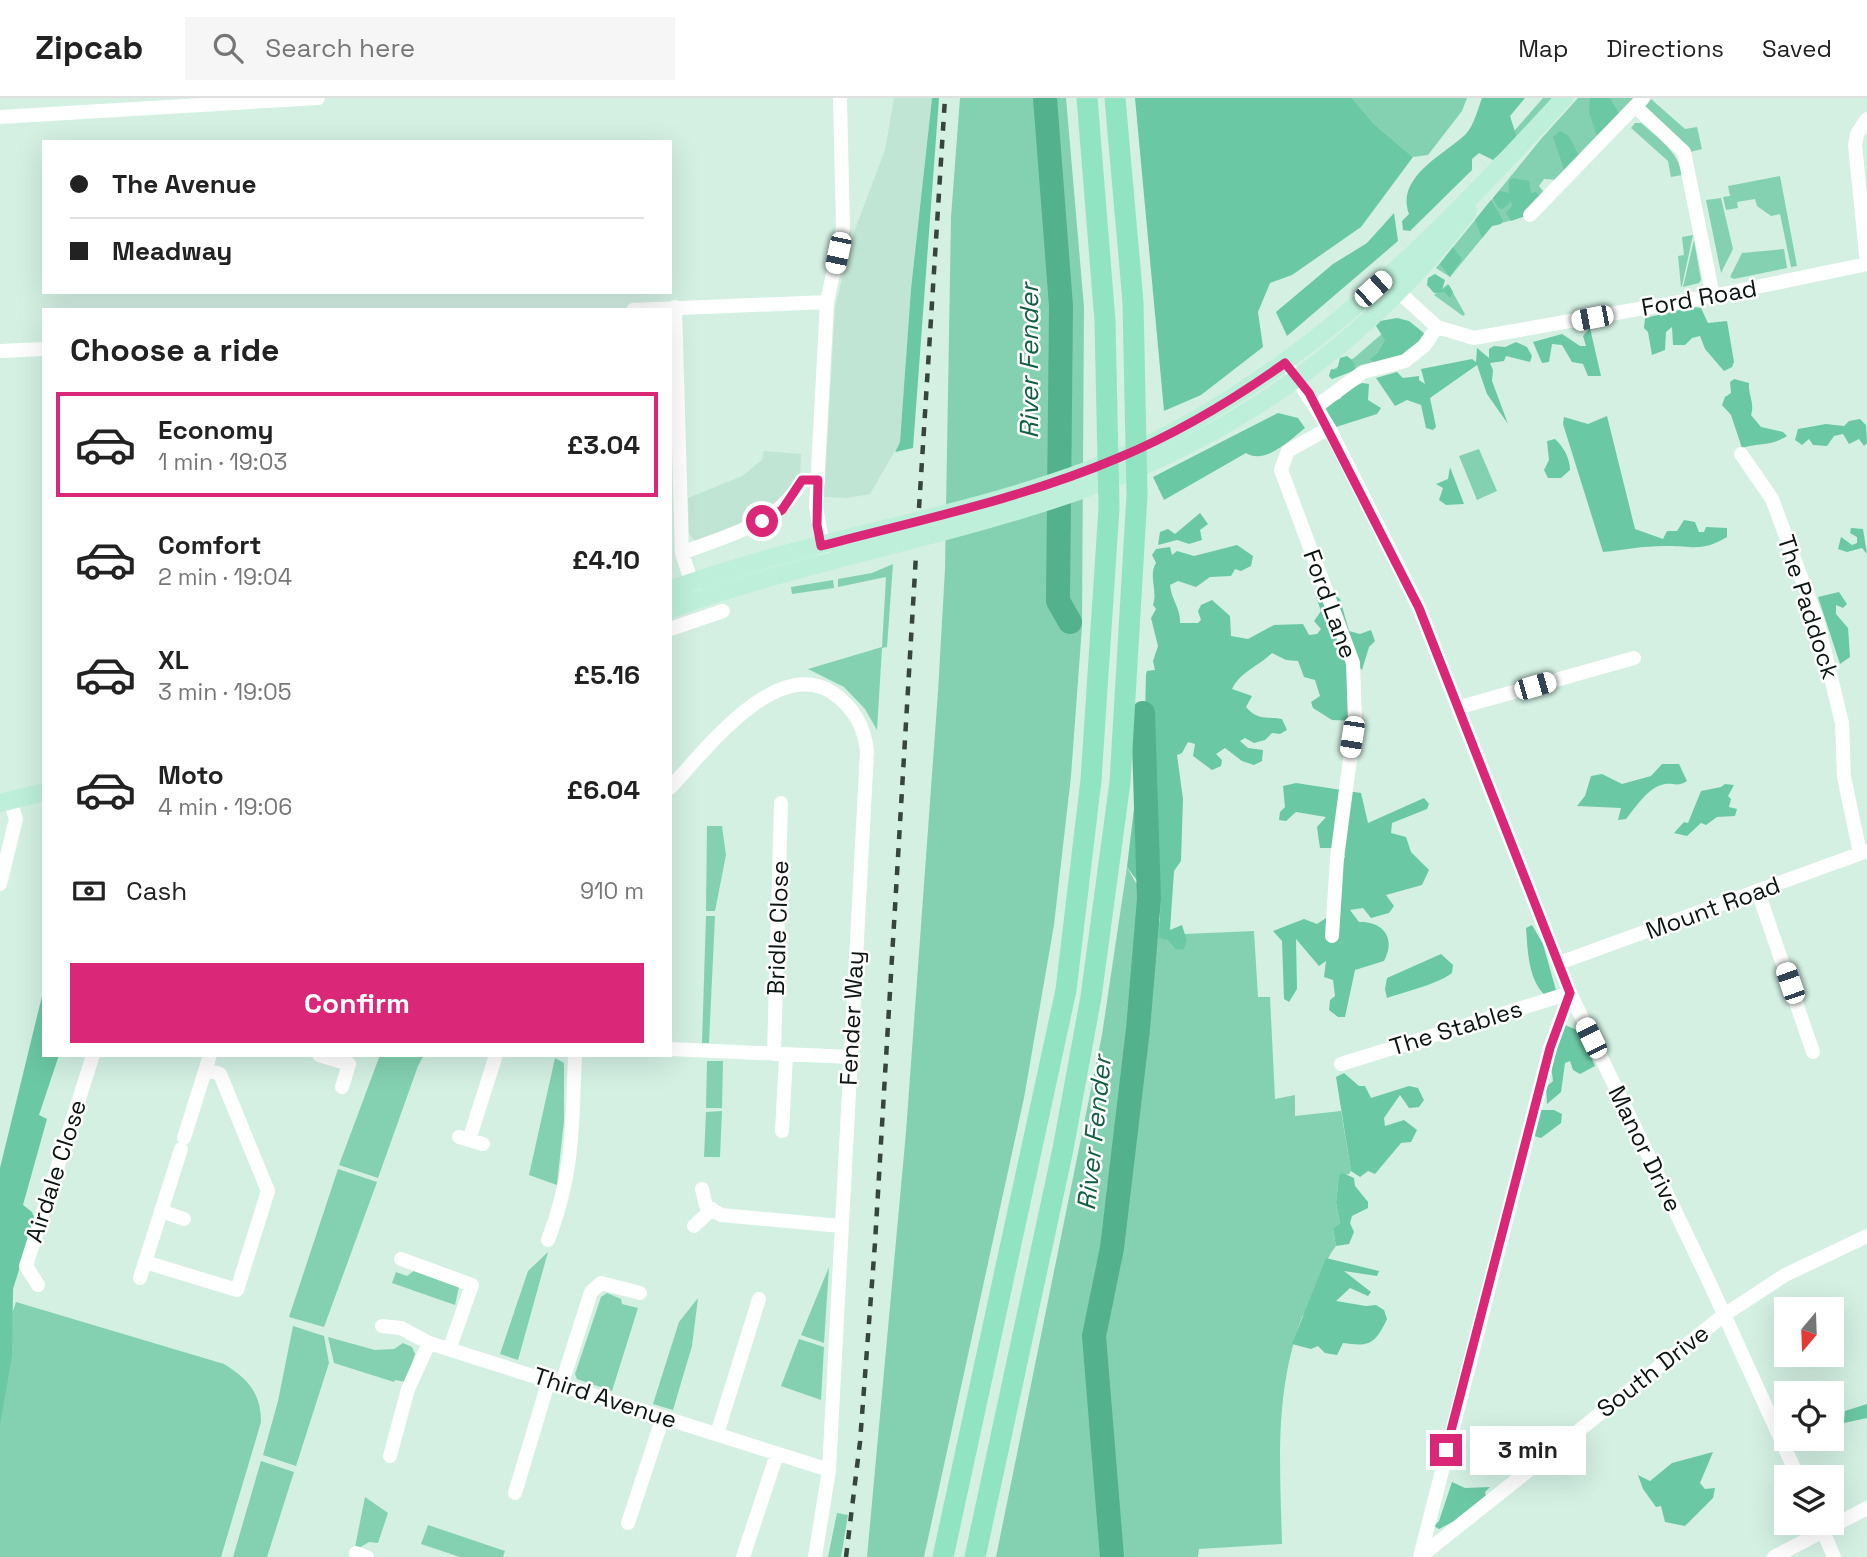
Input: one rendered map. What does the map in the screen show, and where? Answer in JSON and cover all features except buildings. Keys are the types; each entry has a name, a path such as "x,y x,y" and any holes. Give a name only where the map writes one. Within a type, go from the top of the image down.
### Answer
{"highway":[{"path":"943,1557 1066,990 1091,780 1109,508 1105,321 1087,98"},
{"path":"975,1557 1084,1035 1120,782 1137,495 1133,302 1115,98"}],"main road":[{"path":"672,590 694,591 1123,474 1197,429 1312,344 1501,166 1564,98"},
{"path":"1197,429 1269,399 1298,379 1399,293 1444,243 1501,166"},
{"path":"672,608 694,591"},
{"path":"5,801 42,792"}],"street":[{"path":"0,117 318,98"},
{"path":"823,554 817,525 827,302 843,228 840,98"},
{"path":"1530,215 1639,102 1684,152 1713,296"},
{"path":"1867,119 1857,134 1855,145 1867,264"},
{"name":"Ford Road","path":"1384,278 1437,327 1474,338 1713,296 1867,264"},
{"path":"661,308 827,302"},
{"path":"675,307 682,553 694,591"},
{"path":"1317,406 1363,372 1405,361 1424,346 1437,327"},
{"path":"0,351 42,349"},
{"name":"Manor Drive","path":"1285,363 1317,406 1419,608 1570,993 1793,1465"},
{"name":"Ford Lane","path":"1329,428 1288,451 1281,463 1281,470 1353,663 1355,721 1337,858 1332,936"},
{"name":"The Paddock","path":"1741,454 1772,499 1817,620 1842,723 1844,777 1864,852"},
{"path":"682,553 762,521 782,510 802,480 818,480"},
{"path":"672,628 719,617"},
{"path":"1460,707 1634,659"},
{"name":"Fender Way","path":"672,786 745,710 768,694 791,686 811,685 827,689 853,712 864,729 867,751 829,1470 815,1557"},
{"path":"0,884 16,819 5,801"},
{"name":"Bridle Close","path":"781,803 782,1131"},
{"name":"Mount Road","path":"1559,963 1864,852"},
{"path":"1758,892 1813,1052"},
{"path":"1420,1556 1543,1074 1558,1018 1567,1006 1570,993"},
{"name":"The Stables","path":"1342,1064 1570,993"},
{"path":"672,1049 850,1057"},
{"name":"Airdale Close","path":"38,1285 26,1266 92,1057"},
{"path":"325,1057 349,1065 342,1087"},
{"path":"470,1140 495,1057"},
{"path":"548,1240 567,1186 575,1057"},
{"path":"141,1278 145,1262 208,1063 220,1074 268,1191 237,1290 145,1262"},
{"path":"702,1189 706,1206 721,1214 841,1226"},
{"path":"694,1226 712,1209"},
{"path":"161,1211 184,1219"},
{"name":"South Drive","path":"1420,1556 1724,1315 1785,1275 1867,1236"},
{"path":"401,1259 472,1285 450,1348"},
{"path":"514,1493 590,1292 601,1283 640,1293"},
{"path":"717,1434 759,1299"},
{"name":"Third Avenue","path":"382,1326 401,1328 429,1343 829,1470"},
{"path":"390,1456 408,1389 429,1343"},
{"path":"628,1523 663,1417"},
{"path":"743,1557 777,1454"},
{"path":"1844,1518 1867,1508"},
{"path":"1774,1557 1808,1535"},
{"path":"1824,1535 1834,1557"}],"shaded area":[{"path":"894,98 932,98 911,289 900,442 870,494 847,498 824,497 835,307 854,232 885,150"},
{"path":"764,451 801,454 800,478 793,491 755,519 695,541 689,534 688,498 742,476 762,460"}],"green space":[{"path":"932,98 939,98 913,448 895,452 900,442 911,289"},
{"path":"960,98 1066,98 1084,307 1082,626 1071,776 1054,925 1024,1098 924,1557 867,1557 906,1132 938,692 945,569 951,217"},
{"path":"1135,98 1352,98 1374,124 1413,157 1361,227 1292,275 1270,283 1258,312 1263,347 1201,395 1164,411"},
{"path":"1352,98 1467,98 1462,111 1428,155 1413,157 1374,124"},
{"path":"1482,98 1525,98 1510,116 1517,138 1493,160 1479,153 1472,159 1472,170 1410,231 1403,230 1402,221 1409,214 1409,189 1415,178 1466,134 1474,122"},
{"path":"1543,98 1556,98 1512,142 1508,138"},
{"path":"1578,98 1637,98 1560,180 1544,179 1539,186 1543,191 1538,212 1492,226 1450,277 1436,268 1541,139"},
{"path":"1590,98 1610,98 1621,117 1599,142 1589,112"},
{"path":"1651,99 1685,129 1697,127 1702,149 1690,152 1645,107"},
{"path":"1635,123 1641,123 1667,146 1677,159 1682,175 1671,177 1668,161 1631,128"},
{"path":"1560,131 1569,136 1581,160 1566,175 1553,137"},
{"path":"1780,176 1797,266 1791,267 1780,214 1771,216 1757,206 1755,199 1737,202 1738,208 1726,210 1723,197 1730,196 1728,186"},
{"path":"1513,178 1529,181 1531,193 1536,192 1539,196 1537,212 1511,221 1506,213 1512,206 1511,201 1503,209 1498,208 1493,198 1499,191 1509,193 1509,181"},
{"path":"1721,198 1733,249 1721,273 1706,200"},
{"path":"1491,200 1503,220 1501,224 1492,226 1482,238 1475,220"},
{"path":"1394,213 1398,241 1287,336 1276,312 1333,264 1367,243"},
{"path":"1693,235 1681,287 1678,256 1684,255 1682,237"},
{"path":"1694,240 1701,280 1683,287"},
{"path":"1453,247 1462,259 1450,277 1440,264"},
{"path":"1784,249 1787,268 1734,279 1730,277 1742,253"},
{"path":"1435,274 1445,280 1442,290 1449,285 1453,292 1450,298 1444,292 1434,293 1427,285 1428,278"},
{"path":"1448,284 1465,314 1463,316 1434,295"},
{"path":"1692,307 1701,308 1708,323 1727,321 1734,362 1732,367 1724,371 1705,349 1700,336 1692,338 1685,345 1673,345 1672,327 1666,332 1665,350 1652,355 1648,332 1644,328 1645,318"},
{"path":"1397,318 1409,321 1425,334 1411,350 1378,365 1370,359 1378,353 1385,340 1376,326 1380,321"},
{"path":"1391,326 1414,345 1332,379 1329,376 1334,369 1354,358"},
{"path":"1590,328 1601,376 1588,376 1583,364 1572,362 1562,345 1552,344 1549,362 1542,363 1533,342 1562,334 1580,346 1586,346 1583,336"},
{"path":"1516,342 1527,347 1532,356 1530,362 1506,356 1504,361 1490,363 1493,370 1492,381 1508,424 1487,394 1477,365 1430,398 1436,427 1433,430 1426,428 1421,405 1407,400 1395,406 1376,378 1397,372 1403,378 1419,376 1419,380 1425,384 1421,369 1472,359 1476,362 1477,348 1489,358 1489,349 1494,346 1505,347"},
{"path":"1347,356 1353,361 1356,370 1332,379 1329,376 1331,369 1337,370 1340,358"},
{"path":"1734,379 1749,383 1751,415 1761,427 1783,432 1787,436 1775,442 1742,448 1731,415 1722,405 1725,397 1731,393 1730,382"},
{"path":"1362,383 1369,384 1368,400 1381,408 1377,414 1336,427 1326,409 1327,401 1340,399 1346,391"},
{"path":"1278,413 1298,418 1305,428 1277,450 1261,456 1246,453 1164,500 1153,477"},
{"path":"1607,416 1635,529 1663,539 1667,531 1677,531 1684,520 1695,522 1699,532 1704,532 1706,527 1727,528 1727,537 1703,547 1656,546 1603,552 1563,424 1564,417 1588,424"},
{"path":"1860,419 1866,425 1867,443 1864,446 1859,439 1849,444 1843,434 1834,436 1827,446 1813,445 1809,439 1802,445 1795,440 1798,429 1826,424 1844,426 1849,421"},
{"path":"1555,439 1566,453 1570,470 1561,478 1548,478 1544,470 1549,460 1547,441"},
{"path":"1479,449 1497,491 1477,500 1459,456"},
{"path":"1450,467 1464,504 1446,505 1439,500 1443,488 1436,484 1448,479"},
{"path":"1200,513 1208,524 1200,530 1202,540 1189,544 1177,540 1158,545 1160,532 1168,529 1175,534"},
{"path":"1851,528 1863,529 1867,554 1862,548 1847,552 1838,549 1841,537 1852,545 1857,543 1857,537 1850,533"},
{"path":"1237,545 1253,556 1251,566 1241,571 1235,569 1231,576 1210,577 1196,587 1178,581 1170,585 1180,623 1198,623 1201,620 1198,611 1201,605 1212,600 1230,616 1231,636 1248,639 1274,625 1303,624 1309,635 1317,634 1321,629 1314,621 1321,611 1316,597 1319,590 1326,589 1340,599 1349,631 1360,634 1371,630 1375,641 1369,647 1362,670 1354,663 1355,721 1332,720 1313,708 1311,702 1320,696 1315,680 1304,677 1298,661 1286,660 1272,653 1235,683 1232,689 1252,696 1246,707 1250,711 1258,716 1282,719 1287,730 1280,734 1272,733 1265,740 1254,743 1245,738 1240,741 1248,748 1263,750 1262,761 1254,765 1242,761 1225,748 1216,754 1222,760 1221,766 1212,770 1193,756 1195,744 1188,742 1182,753 1177,755 1183,799 1181,861 1174,871 1170,930 1182,925 1187,941 1183,950 1175,949 1167,940 1159,938 1161,890 1141,884 1127,867 1145,717 1146,674 1147,671 1155,670 1153,661 1158,646 1151,618 1156,609 1153,605 1153,578 1156,563 1152,555 1156,549 1170,547 1172,555 1177,551 1194,556"},
{"path":"893,564 887,647 882,648 877,730 865,709 844,687 808,669 882,647 886,577 838,587 838,579 872,573"},
{"path":"833,580 834,588 792,594 791,587"},
{"path":"1839,592 1847,604 1843,608 1836,605 1836,614 1848,628 1850,657 1840,664 1818,597"},
{"path":"1662,764 1679,764 1687,781 1665,784 1653,789 1626,819 1618,820 1621,808 1577,806 1585,796 1591,776 1602,774 1622,784 1651,776"},
{"path":"1296,783 1361,793 1368,823 1424,798 1429,804 1427,809 1392,823 1391,833 1406,837 1411,852 1429,870 1422,885 1386,895 1394,906 1389,913 1371,918 1363,908 1350,910 1359,922 1368,922 1381,928 1389,945 1384,961 1355,970 1345,1017 1338,1017 1329,1010 1330,1000 1335,996 1333,980 1324,977 1326,961 1319,966 1296,939 1297,989 1289,1002 1284,999 1282,941 1273,931 1304,919 1317,924 1326,918 1345,856 1335,848 1320,848 1317,827 1326,817 1296,812 1286,821 1279,820 1280,812 1285,807 1283,786"},
{"path":"1725,784 1734,785 1728,796 1731,799 1729,807 1737,809 1735,816 1717,817 1706,825 1701,823 1687,836 1674,833 1684,822 1688,823 1701,791"},
{"path":"707,826 722,826 726,855 715,911 706,911"},
{"path":"1127,867 1136,883 1162,890 1158,918 1167,940 1175,949 1187,941 1184,934 1254,931 1258,997 1270,997 1275,1099 1295,1095 1295,1116 1341,1111 1351,1171 1339,1176 1336,1203 1340,1223 1333,1228 1336,1246 1302,1317 1293,1346 1283,1401 1280,1457 1282,1544 1199,1549 1198,1557 996,1557 1102,1035"},
{"path":"706,916 715,916 709,1043 702,1043"},
{"path":"1532,925 1543,944 1557,994 1547,997 1536,983 1530,966 1526,928"},
{"path":"1441,954 1453,965 1452,973 1431,984 1387,998 1387,978"},
{"path":"42,996 42,1057 58,1057 39,1115 47,1119 23,1205 32,1212 35,1219 13,1289 12,1356 0,1425 0,1168"},
{"path":"1565,1025 1579,1031 1595,1066 1580,1074 1573,1070 1570,1061 1565,1063 1561,1092 1547,1104 1546,1087 1553,1081 1551,1066"},
{"path":"379,1057 423,1057 378,1178 339,1165"},
{"path":"555,1058 564,1063 564,1120 557,1185 529,1175"},
{"path":"707,1061 723,1061 722,1108 706,1108"},
{"path":"1344,1073 1359,1086 1365,1086 1371,1098 1409,1086 1418,1088 1424,1100 1419,1107 1409,1108 1400,1095 1384,1118 1385,1126 1404,1120 1417,1130 1411,1142 1401,1143 1375,1174 1368,1171 1360,1177 1351,1171 1336,1077"},
{"path":"1540,1110 1554,1110 1562,1114 1561,1123 1541,1138 1534,1136"},
{"path":"722,1111 720,1157 704,1157 706,1112"},
{"path":"338,1169 377,1182 324,1327 289,1317"},
{"path":"1343,1173 1354,1178 1355,1186 1368,1202 1368,1208 1352,1216 1350,1223 1354,1232 1349,1244 1336,1246 1333,1228 1340,1223 1336,1203 1339,1175"},
{"path":"548,1252 518,1360 500,1354 528,1271"},
{"path":"1326,1258 1379,1271 1377,1276 1344,1271 1371,1292 1368,1296 1350,1288 1336,1301 1376,1305 1384,1310 1387,1319 1371,1342 1343,1343 1337,1355 1325,1353 1318,1346 1311,1349 1292,1344"},
{"path":"829,1267 824,1343 801,1335"},
{"path":"415,1270 459,1287 455,1305 392,1283 396,1272 407,1276"},
{"path":"607,1293 621,1299 622,1304 638,1308 612,1391 577,1379 575,1374 601,1297"},
{"path":"698,1298 692,1346 673,1410 653,1404 679,1322"},
{"path":"16,1302 224,1364 252,1388 259,1403 261,1422 221,1557 0,1557 0,1350"},
{"path":"293,1326 324,1336 329,1363 296,1466 263,1455 278,1401"},
{"path":"328,1337 375,1350 394,1349 403,1343 412,1347 415,1354 406,1382 394,1382 334,1363"},
{"path":"799,1339 824,1347 821,1400 781,1386"},
{"path":"1867,1404 1867,1418 1844,1423 1845,1411"},
{"path":"1713,1452 1700,1483 1705,1489 1715,1488 1713,1498 1685,1526 1665,1522 1661,1506 1656,1507 1643,1489 1638,1475 1650,1481 1672,1463"},
{"path":"261,1461 294,1472 267,1557 233,1557"},
{"path":"1452,1482 1465,1488 1490,1487 1485,1492 1486,1497 1458,1519 1439,1529 1434,1526 1439,1521"},
{"path":"365,1497 388,1513 378,1543 369,1542 359,1548 355,1547"},
{"path":"837,1513 848,1515 841,1557 828,1557"},
{"path":"428,1525 505,1551 503,1557 460,1557 421,1544"}],"waterway":[{"name":"River Fender","path":"1045,98 1061,306 1058,601 1070,622"},
{"name":"River Fender","path":"1112,1557 1094,1336 1112,1248 1138,1029 1149,899 1143,713"}],"railway":[{"path":"919,508 945,98"},
{"path":"846,1557 860,1442 875,1243 916,555"}],"route":[{"path":"762,521 782,510 794,496 802,480 818,480 816,507 821,546 982,503 1087,471 1152,443 1194,421 1233,399 1285,363 1309,393 1349,465 1419,608 1570,993 1567,1006 1558,1018 1446,1450"}]}
